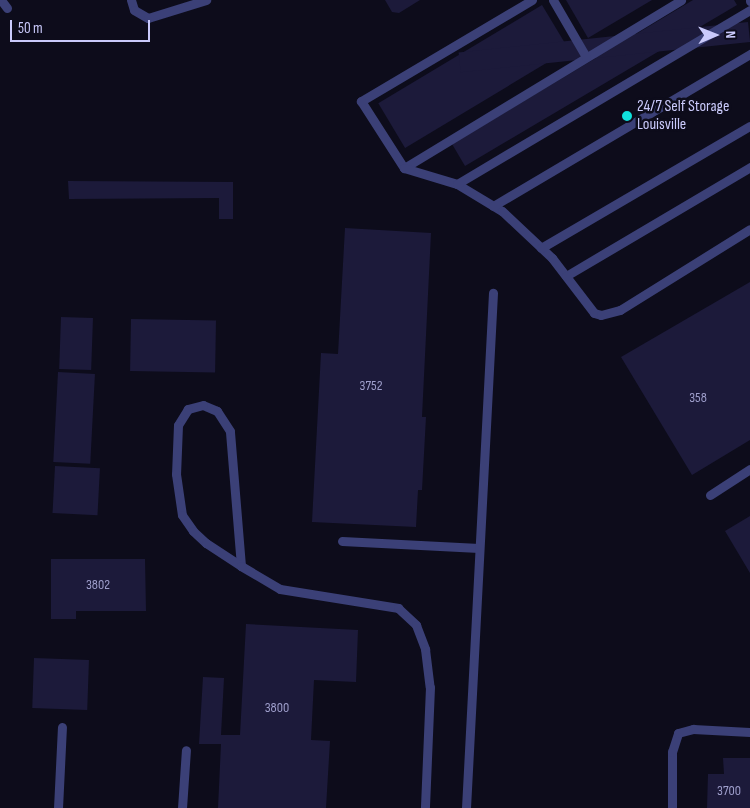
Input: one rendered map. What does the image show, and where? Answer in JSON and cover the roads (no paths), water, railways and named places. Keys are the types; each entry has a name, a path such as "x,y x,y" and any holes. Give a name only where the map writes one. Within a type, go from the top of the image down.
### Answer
{"lane":[{"path":"1,0 7,8"},
{"path":"131,0 134,10 148,18 206,0"},
{"path":"532,0 360,100 404,168 457,184 494,206 541,248 566,276 594,313 601,315 620,310 750,229"},
{"path":"553,0 586,57"},
{"path":"404,168 681,0"},
{"path":"457,184 750,10"},
{"path":"494,206 750,54"},
{"path":"541,248 750,126"},
{"path":"566,276 750,167"},
{"path":"466,808 493,293"},
{"path":"241,566 230,431 217,411 203,404 188,409 178,425 176,474 182,515 206,543 241,566 280,589 398,608 416,625 425,649 430,688 425,808"},
{"path":"710,495 750,469"},
{"path":"342,542 480,548"},
{"path":"58,808 62,727"},
{"path":"672,808 672,752 678,733 693,729 750,732"},
{"path":"182,808 186,750"}],"place":[{"name":"24/7 Self Storage Louisville","path":"627,116"}]}
